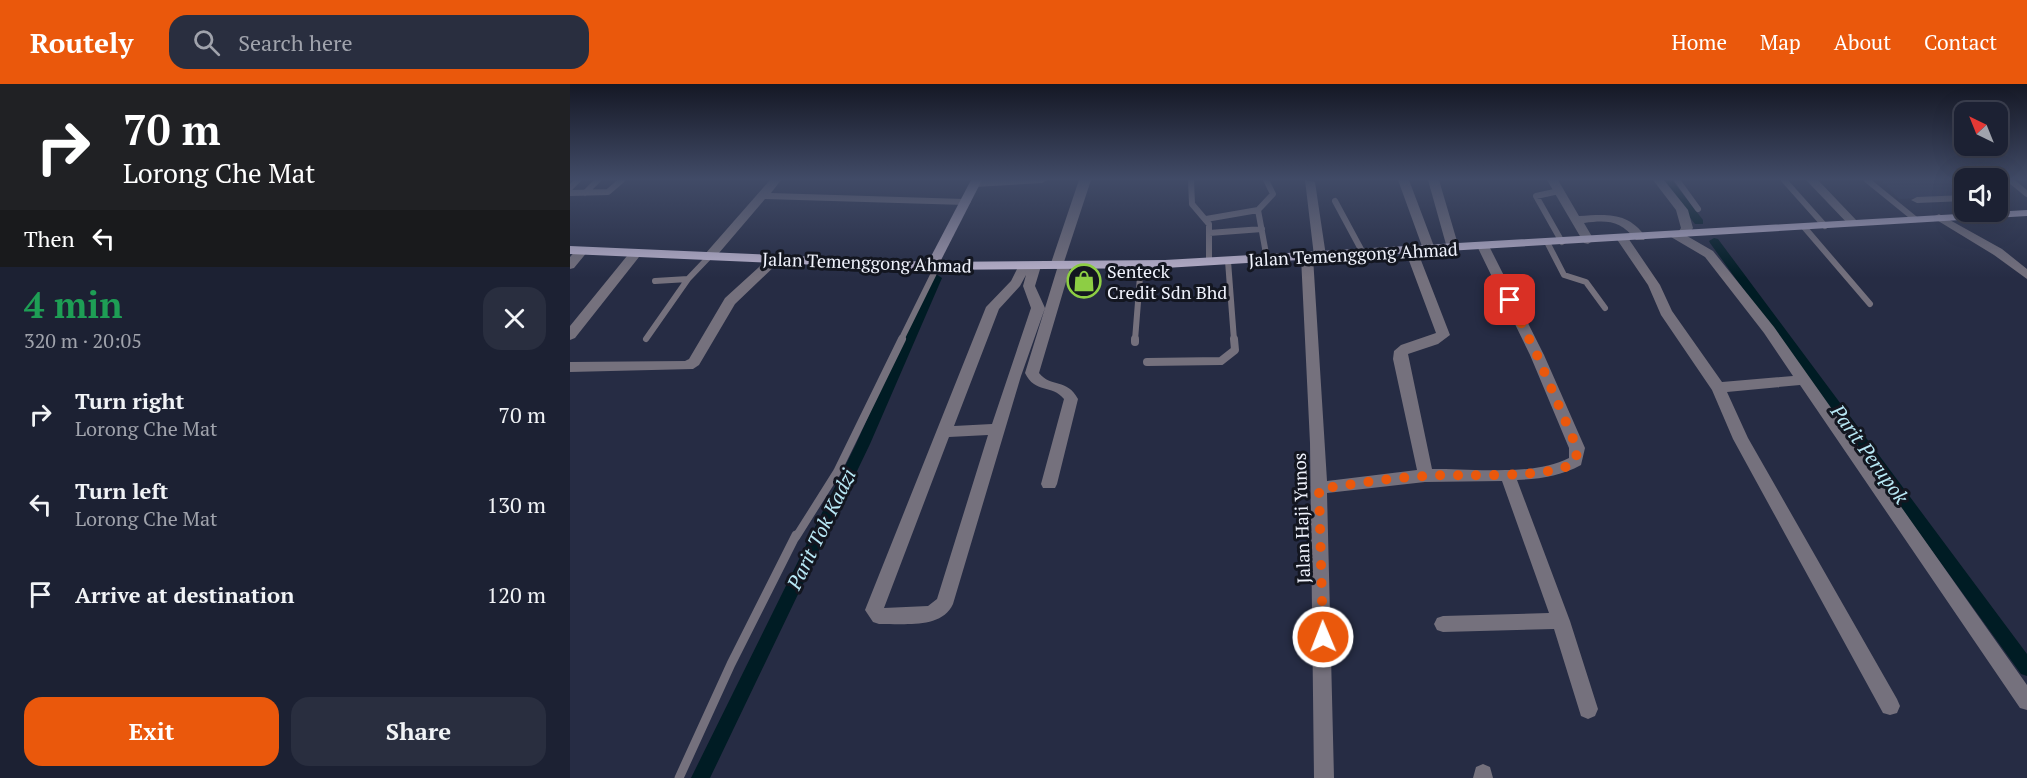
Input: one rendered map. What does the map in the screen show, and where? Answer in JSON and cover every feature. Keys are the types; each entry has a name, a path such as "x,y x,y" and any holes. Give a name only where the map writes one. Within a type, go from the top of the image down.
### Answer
{"main road":[{"name":"Jalan Temenggong Ahmad","path":"2008,213 2027,213"},
{"name":"Jalan Temenggong Ahmad","path":"576,251 935,266 1141,264 1562,242 1954,216"}],"street":[{"path":"709,256 748,212"},
{"path":"935,266 960,212"},
{"path":"1049,484 1071,399 1064,389 1038,382 1032,373 1075,212"},
{"name":"Jalan Haji Yunos","path":"1311,212 1319,489 1324,778"},
{"path":"1415,212 1429,249"},
{"path":"1443,212 1453,248"},
{"path":"1572,212 1588,240"},
{"path":"1683,212 1687,228 1679,233 1709,254 1769,330 2027,701"},
{"path":"1843,212 1854,224"},
{"path":"1939,217 1998,252 2027,275"},
{"path":"1576,220 1617,218 1630,223 1640,237"},
{"path":"1622,238 1653,285 1666,312 1718,388 1746,449 1890,706"},
{"path":"1319,489 1426,476 1507,474 1563,469 1576,461 1577,455 1537,355 1483,246"},
{"path":"1411,250 1443,335 1426,344 1409,346 1401,351 1400,359 1426,476"},
{"path":"570,265 576,251"},
{"path":"570,335 635,254"},
{"path":"570,367 688,366 694,362 730,301 775,259"},
{"path":"1030,266 1029,286 1038,308 1014,375 944,604 932,614 879,616 874,610 877,600 946,432 993,307 1030,266"},
{"path":"1718,388 1802,380"},
{"path":"946,432 999,429"},
{"path":"1507,474 1560,621 1588,709"},
{"path":"1443,624 1560,621"}],"lane":[{"path":"1197,212 1206,219 1209,233 1209,262"},
{"path":"1206,219 1244,212"},
{"path":"1259,212 1268,259"},
{"path":"1341,212 1363,253"},
{"path":"1545,212 1562,242"},
{"path":"1813,212 1825,226"},
{"path":"1907,212 1915,219"},
{"path":"1804,227 1870,304"},
{"path":"1209,233 1262,229"},
{"path":"1547,242 1564,275 1586,282 1605,308"},
{"path":"646,339 688,279 709,256"},
{"path":"1147,362 1221,362 1235,350 1228,261"},
{"path":"1135,342 1141,264"},
{"path":"679,778 731,663 798,532 837,472 935,266"},
{"path":"655,281 688,279"}],"waterway":[{"name":"Parit Perupok","path":"1691,212 1699,222"},
{"name":"Parit Perupok","path":"1714,241 2027,668"},
{"name":"Parit Tok Kadzi","path":"700,778 863,444 936,278"}],"place":[{"name":"Senteck Credit Sdn Bhd","path":"1084,281"}],"route":[{"path":"1323,637 1319,489 1426,476 1507,474 1563,469 1576,461 1577,448 1537,355 1510,300"}]}
